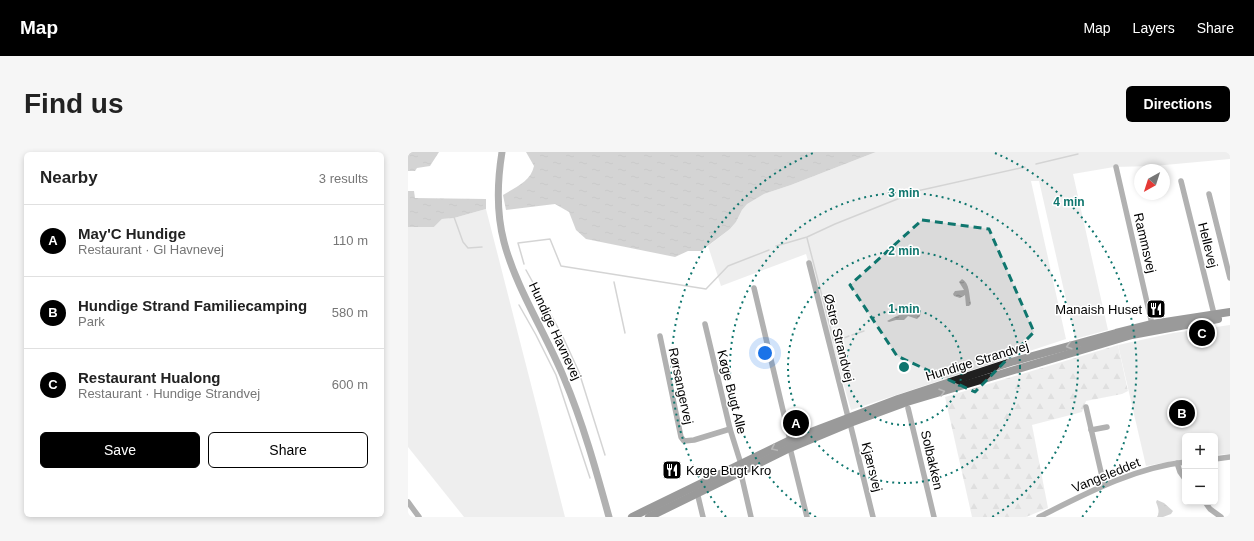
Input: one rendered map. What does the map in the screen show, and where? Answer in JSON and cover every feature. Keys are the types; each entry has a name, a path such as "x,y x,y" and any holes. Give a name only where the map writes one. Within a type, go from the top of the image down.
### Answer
{"main road":[{"name":"Hundige Strandvej","path":"632,517 740,464 964,376 1152,324 1230,312"},
{"name":"Hundige Strandvej","path":"849,420 1132,335 1230,318"},
{"name":"Hundige Strandvej","path":"649,517 790,444"}],"street":[{"name":"Hundige Havnevej","path":"502,152 498,174 498,211 504,244 518,280 565,379 598,476 609,517"},
{"name":"Rammsvej","path":"1116,167 1152,324"},
{"name":"Hellevej","path":"1182,181 1214,314"},
{"path":"1209,194 1230,278"},
{"name":"Østre Strandvej","path":"809,263 849,420"},
{"path":"754,288 807,517"},
{"name":"Køge Bugt Alle","path":"705,324 730,429 740,464"},
{"name":"Rørsangervej","path":"660,336 681,437 684,441 694,440 730,429"},
{"path":"1086,407 1104,485"},
{"name":"Solbakken","path":"908,408 934,517"},
{"name":"Kjærsvej","path":"849,420 873,517"},
{"path":"1091,430 1107,427"},
{"path":"1218,459 1230,457"},
{"name":"Vangeleddet","path":"1039,517 1104,485 1146,471 1182,462"},
{"path":"1177,463 1182,475"},
{"path":"742,478 751,517"},
{"path":"698,492 703,517"},
{"path":"408,502 419,517"},
{"path":"1208,505 1221,517"}],"highlighted area":[{"path":"922,220 989,229 1034,332 975,392 897,356 850,285"}],"green space":[{"path":"876,152 1230,152 1230,159 1170,165 1134,164 1134,166 1114,167 1073,174 1108,330 1075,339 1039,181 1031,181 1066,339 851,410 806,254 721,286 708,246 730,229 747,203 764,194"},
{"path":"486,209 565,517 464,517 408,447 408,227 434,227 442,219 454,218"},
{"path":"1230,325 1230,454 1218,455 1218,433 1182,433 1182,460 1146,466 1118,345 1173,333"},
{"path":"1118,345 1128,391 1122,394 1086,401 1082,412 1032,425 1048,508 1026,517 972,517 945,397"}],"water":[{"path":"408,152 439,152 430,166 417,168 415,171 408,171"},
{"path":"526,152 876,152 764,194 747,204 730,229 701,251 688,251 675,257 586,239 576,230 569,212 555,204 506,210 503,195 526,180 530,176 534,166"},
{"path":"408,191 414,191 415,198 486,199 486,209 454,218 442,219 434,227 408,227"},
{"path":"962,279 965,281 969,290 971,304 969,306 966,306 965,295 960,298 954,296 953,294 955,291 964,290 959,282"},
{"path":"919,309 921,311 920,316 917,319 908,316 904,320 887,321 899,315"},
{"path":"1157,500 1164,503 1173,511 1171,514 1163,517 1157,517 1159,511 1156,502"}],"waterway":[{"path":"1036,164 1078,154"},
{"path":"917,191 1025,167"},
{"path":"776,246 807,237 835,224 910,194"},
{"path":"454,217 463,242 468,248 482,247"},
{"path":"807,238 834,342 849,336"},
{"path":"524,264 518,243 550,239 561,266 706,289 728,266 769,250"},
{"path":"526,270 562,335 579,372 605,455"},
{"path":"614,282 625,333"},
{"path":"519,305 556,375 590,478"},
{"path":"852,335 864,331"}],"place":[{"name":"Manaish Huset","path":"1156,309"},
{"name":"Restaurant Hualong","path":"1202,333"},
{"name":"Hundige Strand Familiecamping","path":"1182,413"},
{"name":"May'C Hundige","path":"796,423"},
{"name":"Køge Bugt Kro","path":"672,470"}]}
